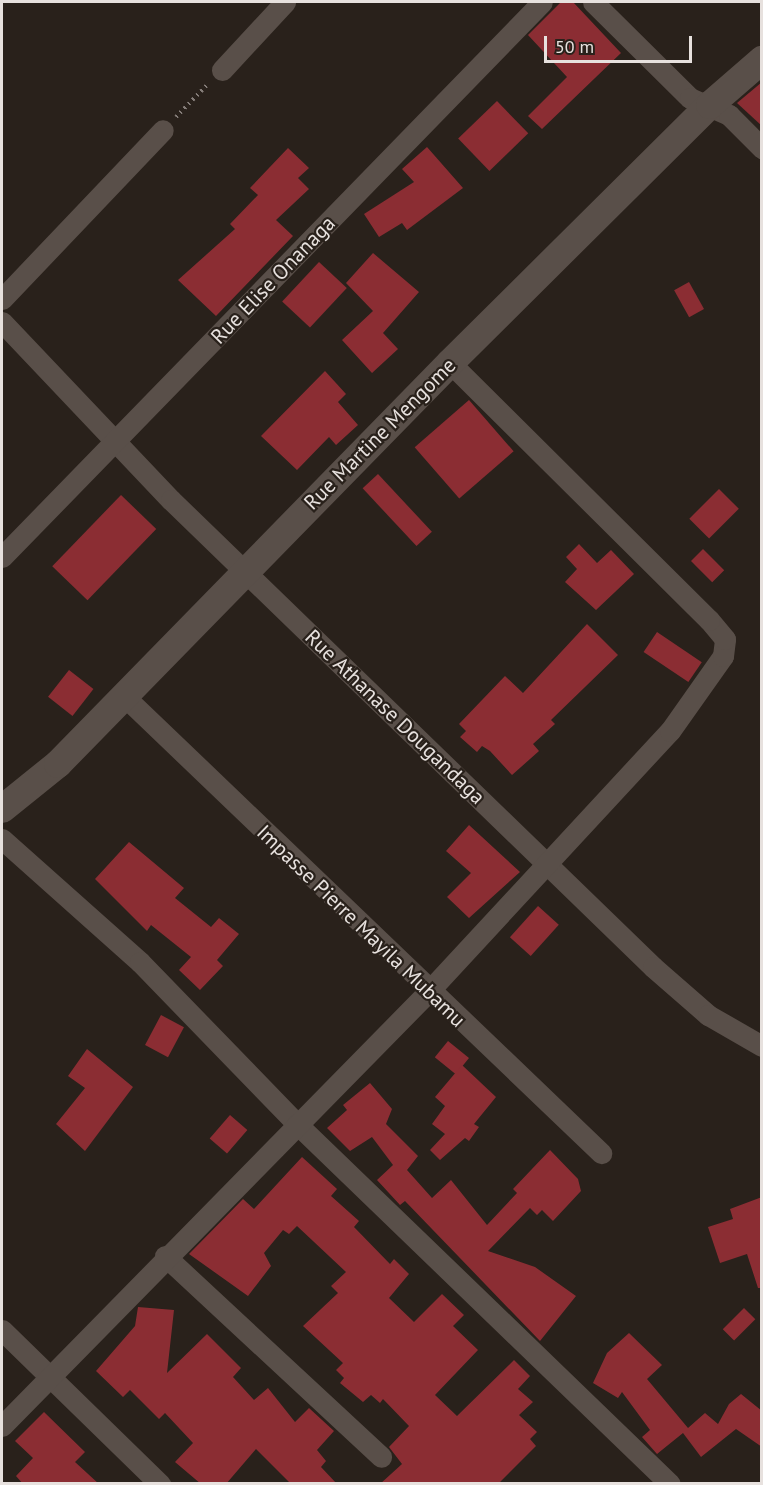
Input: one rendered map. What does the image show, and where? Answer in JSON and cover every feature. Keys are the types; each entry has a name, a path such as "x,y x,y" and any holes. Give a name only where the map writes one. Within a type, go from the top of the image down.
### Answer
{"street":[{"path":"222,70 285,2"},
{"name":"Rue Elise Onanaga","path":"2,557 115,444 542,2"},
{"path":"593,2 690,98 729,115 762,148"},
{"name":"Rue Martine Mengome","path":"2,809 58,764 450,363 710,105 762,60"},
{"path":"2,299 163,130"},
{"name":"Rue Athanase Dougandaga","path":"2,322 115,444 546,863 708,1015 762,1046"},
{"path":"2,1426 165,1256 428,992 670,731 719,663 727,644 709,620 450,363"},
{"name":"Impasse Pierre Mayila Mubamu","path":"124,696 428,992 601,1153"},
{"path":"2,839 140,962 297,1124 670,1484"},
{"path":"165,1256 381,1456"},
{"path":"2,1330 160,1484"}],"path":[{"path":"163,130 222,70"}],"building":[{"path":"561,2 573,2 621,53 542,129 528,116 567,77 528,35"},
{"path":"762,82 762,126 737,103"},
{"path":"497,101 528,133 489,171 458,139"},
{"path":"427,147 463,188 407,230 402,223 379,237 364,214 414,182 402,169"},
{"path":"288,148 309,168 298,178 309,189 276,220 293,236 216,316 178,280 235,229 230,224 258,195 250,188"},
{"path":"373,253 419,292 383,333 398,349 372,373 342,340 373,311 346,283"},
{"path":"319,262 347,288 310,327 282,301"},
{"path":"689,282 704,309 689,317 674,290"},
{"path":"325,371 346,394 338,402 358,425 336,445 329,437 297,470 261,436"},
{"path":"469,400 514,451 459,499 415,447"},
{"path":"378,474 432,532 417,546 363,488"},
{"path":"719,489 739,509 709,538 689,519"},
{"path":"121,495 156,529 87,600 52,566"},
{"path":"579,544 597,563 611,550 634,574 596,610 565,582 577,569 566,557"},
{"path":"703,549 724,570 712,582 691,561"},
{"path":"587,624 618,655 551,720 555,724 533,744 539,751 512,775 490,751 482,746 477,752 460,737 466,731 459,724 505,676 523,693"},
{"path":"657,632 702,662 688,682 644,652"},
{"path":"69,670 93,689 72,716 48,697"},
{"path":"469,825 520,872 469,918 447,897 471,873 446,851"},
{"path":"129,842 184,888 175,898 211,927 219,918 239,934 217,960 223,966 200,990 179,970 191,957 151,925 147,931 95,879"},
{"path":"538,906 559,925 531,956 510,937"},
{"path":"161,1015 184,1027 168,1057 145,1045"},
{"path":"448,1041 469,1058 456,1074 435,1057"},
{"path":"87,1049 133,1087 85,1151 56,1124 85,1088 68,1076"},
{"path":"462,1065 496,1097 474,1124 479,1127 469,1141 465,1138 440,1160 430,1150 445,1134 432,1124 445,1106 435,1097"},
{"path":"370,1083 392,1109 386,1124 418,1156 407,1170 432,1198 451,1180 487,1225 517,1193 513,1189 550,1150 578,1179 581,1191 553,1221 542,1210 537,1215 530,1208 488,1251 535,1267 576,1296 540,1341 405,1201 400,1205 377,1180 393,1165 372,1137 350,1151 327,1128 347,1110 343,1105"},
{"path":"230,1115 247,1130 227,1153 210,1138"},
{"path":"302,1157 337,1189 331,1196 359,1221 354,1227 390,1264 394,1259 409,1274 389,1298 414,1322 442,1294 464,1315 453,1326 478,1350 435,1395 457,1416 514,1360 530,1376 518,1389 533,1402 519,1415 537,1432 530,1439 536,1446 498,1484 380,1484 402,1464 389,1447 409,1426 383,1399 380,1403 371,1395 363,1402 340,1383 344,1378 336,1370 343,1363 303,1326 338,1293 331,1286 346,1272 297,1226 289,1234 283,1230 264,1253 271,1266 248,1296 189,1254 243,1199 254,1209"},
{"path":"762,1197 762,1288 758,1288 747,1254 720,1263 708,1227 733,1219 730,1209"},
{"path":"138,1307 174,1310 167,1373 207,1334 241,1368 233,1377 254,1400 268,1388 295,1422 309,1408 334,1431 317,1450 326,1461 321,1467 337,1484 291,1484 256,1449 226,1484 201,1484 175,1462 193,1443 165,1413 159,1419 130,1390 123,1397 96,1371 135,1326"},
{"path":"744,1308 755,1319 734,1341 723,1329"},
{"path":"629,1333 662,1365 647,1379 688,1428 705,1413 718,1424 729,1404 741,1394 762,1411 762,1447 736,1429 701,1457 683,1433 657,1454 642,1437 650,1430 622,1392 618,1398 593,1383 607,1353"},
{"path":"44,1412 85,1452 75,1462 99,1484 23,1484 16,1476 33,1458 15,1441"}]}
